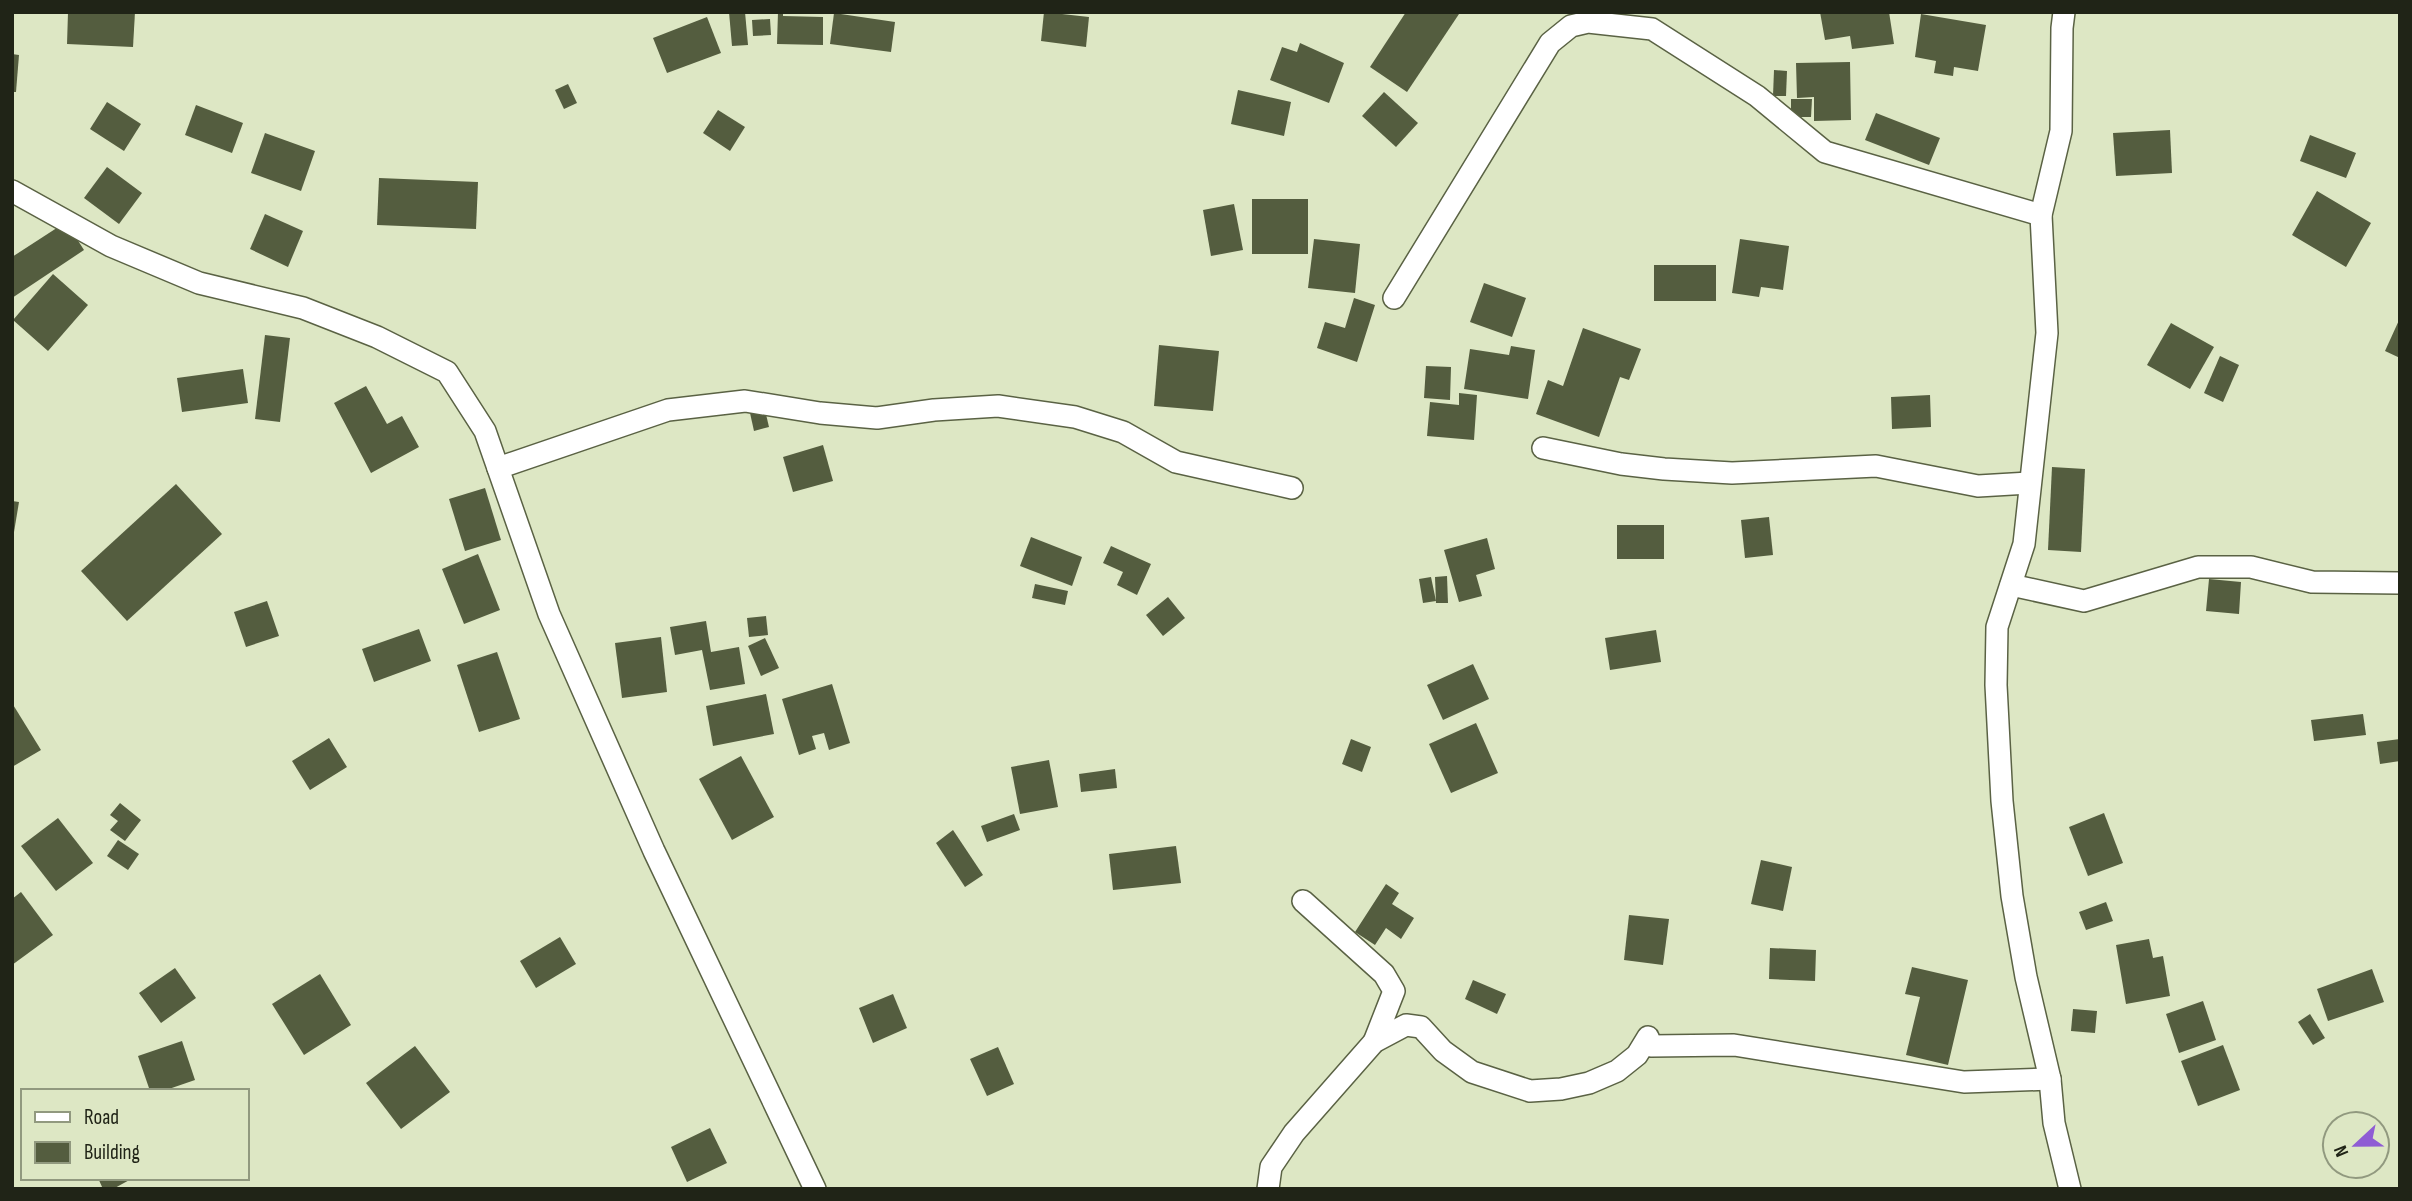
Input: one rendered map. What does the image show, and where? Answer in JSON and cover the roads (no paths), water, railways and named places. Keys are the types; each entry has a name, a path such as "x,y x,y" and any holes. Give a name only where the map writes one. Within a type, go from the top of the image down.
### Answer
{"street":[{"path":"2064,12 2062,131 2041,215 2047,333 2024,544 1997,627 1996,685 2002,801 2012,896 2026,977 2050,1079 2054,1123 2070,1189"},
{"path":"1394,298 1550,43 1571,26 1588,22 1652,29 1757,96 1825,152 2041,215"},
{"path":"12,191 111,246 199,283 303,308 377,337 447,372 485,431 555,626 654,851 815,1189"},
{"path":"498,468 668,410 745,401 820,413 877,418 934,410 998,406 1074,417 1123,432 1176,462 1292,488"},
{"path":"1543,448 1621,464 1664,469 1732,472 1875,466 1978,486 2029,483"},
{"path":"2011,585 2084,601 2198,567 2251,567 2312,582 2400,583"},
{"path":"1268,1189 1271,1167 1294,1133 1374,1042 1394,991 1384,974 1303,901"},
{"path":"1374,1042 1406,1025 1421,1027 1443,1051 1472,1072 1530,1091 1561,1089 1589,1083 1617,1071 1637,1055 1648,1037 1651,1046 1734,1045 1964,1082 2050,1079"}]}
